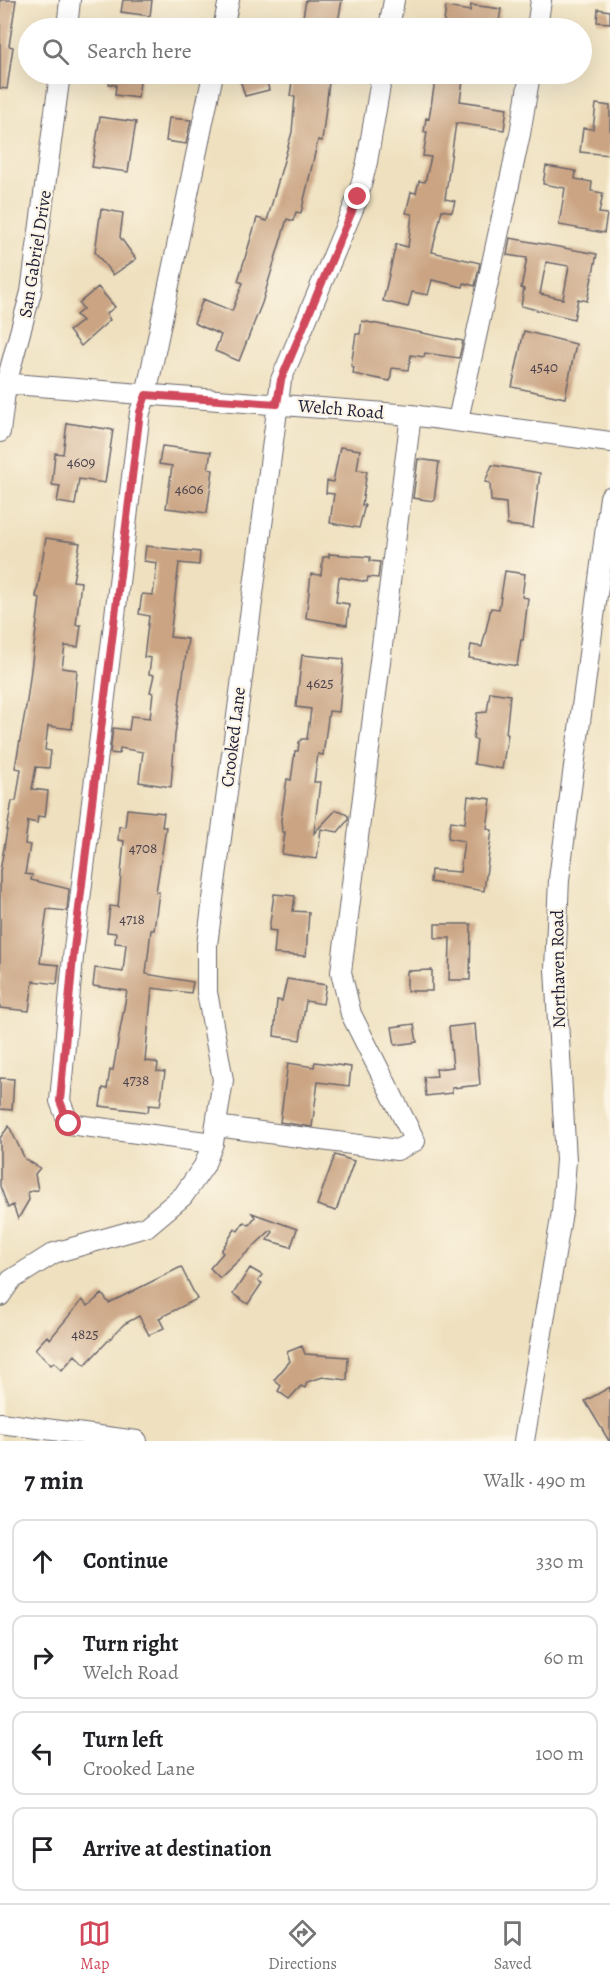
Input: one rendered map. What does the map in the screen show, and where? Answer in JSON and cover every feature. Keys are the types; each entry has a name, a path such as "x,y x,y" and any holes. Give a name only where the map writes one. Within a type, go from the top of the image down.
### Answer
{"street":[{"path":"68,18 70,0"},
{"path":"225,18 229,0"},
{"path":"391,18 394,0"},
{"path":"539,18 542,0"},
{"name":"San Gabriel Drive","path":"0,432 3,384 31,292 59,84"},
{"path":"211,84 146,395 140,412 135,448 75,945 60,1101 69,1124 397,1150 416,1141 351,1014 341,972 411,415"},
{"name":"Crooked Lane","path":"4,1285 54,1253 146,1227 183,1196 204,1166 214,1135 223,1080 207,992 207,945 277,404 281,380 358,197 367,162 380,84"},
{"path":"458,420 483,313 528,84"},
{"name":"Welch Road","path":"3,384 411,415 610,442"},
{"name":"Northaven Road","path":"524,1441 562,1212 566,1160 555,969 559,879 610,497"},
{"path":"0,1423 137,1441"}],"building":[{"path":"0,0 16,0 9,46 13,47 7,89 0,88"},
{"path":"123,0 152,0 150,16 121,12"},
{"path":"306,0 342,0 339,18 303,18"},
{"path":"471,5 501,9 500,18 444,18 446,7 470,11"},
{"path":"598,9 610,11 610,23 597,22"},
{"path":"109,84 140,84 138,98 115,95 116,85"},
{"path":"241,84 268,84 269,90 245,96"},
{"path":"292,84 329,84 322,141 318,140 301,213 296,212 293,221 287,219 262,303 239,361 215,351 221,335 194,323 203,299 232,311 243,283 238,281 257,218 267,221 292,132 295,97 290,96"},
{"path":"434,84 463,84 460,101 507,108 504,130 456,123 445,199 455,201 452,212 442,210 432,252 480,263 475,286 464,283 463,287 432,280 428,295 412,292 408,307 383,301 396,244 408,247 412,214 406,213 411,192 416,193 419,181 425,182 431,157 423,156 427,132 424,132 426,118 429,119"},
{"path":"596,104 610,106 610,155 580,152 583,128 593,129"},
{"path":"100,117 136,122 128,172 92,167"},
{"path":"169,118 191,120 186,144 166,141"},
{"path":"546,166 576,171 575,179 592,182 591,191 603,193 599,213 607,214 604,233 559,225 565,188 543,184"},
{"path":"101,209 123,213 120,237 136,259 113,275 95,252"},
{"path":"510,238 597,254 587,301 578,299 574,319 521,306 524,289 521,288 527,258 507,255","holes":["546,262 569,266 563,299 540,294"]},
{"path":"98,287 115,307 106,314 110,320 81,346 69,331 82,321 76,315 83,309 79,303"},
{"path":"362,321 463,341 459,358 425,353 424,357 411,355 408,370 392,368 390,381 353,374 354,367 351,366 356,334 360,334"},
{"path":"524,331 576,344 565,398 512,387"},
{"path":"67,423 113,430 105,483 79,479 75,505 57,502 60,486 52,485 55,453 63,454"},
{"path":"162,446 211,452 208,469 213,470 207,513 166,508 172,466 159,464"},
{"path":"340,447 360,450 357,470 367,471 362,505 365,505 359,528 330,523 334,494 326,493 327,481 333,482"},
{"path":"418,459 439,462 434,501 413,498"},
{"path":"492,465 540,473 533,528 507,525 506,503 491,501 490,483 485,482"},
{"path":"46,538 80,543 73,581 81,582 76,625 81,625 78,647 65,646 62,668 77,670 72,729 48,726 45,750 51,751 49,768 36,767 32,789 48,791 45,817 38,816 37,823 28,821 25,844 30,845 25,874 32,875 31,880 69,889 67,911 47,909 40,963 59,965 57,984 33,981 29,1011 0,1008 0,871 12,801 16,801 21,769 15,768 27,701 40,598 36,597"},
{"path":"146,546 200,552 199,565 179,563 170,637 188,639 175,735 171,787 139,782 143,752 120,748 119,754 110,753 113,728 129,730 131,716 150,718 153,693 150,692 154,675 149,674 151,658 144,657 149,616 139,614 142,594 153,595 157,563 144,561"},
{"path":"329,554 370,557 370,561 380,562 378,578 368,577 367,582 339,577 336,602 349,604 347,625 306,618 311,574 321,575 323,557 329,557"},
{"path":"505,571 525,574 522,597 528,598 517,666 469,658 471,645 482,647 491,608 499,609"},
{"path":"302,655 344,659 339,712 329,711 323,755 318,754 314,782 320,782 314,833 336,810 348,816 348,820 338,832 321,829 317,859 282,854 285,832 282,832 281,820 287,779 291,780 295,751 298,751 299,742 307,739 311,709 296,707"},
{"path":"490,692 510,695 506,734 508,734 502,769 474,764 477,740 473,739 477,713 487,712"},
{"path":"468,796 491,799 487,829 492,830 484,891 430,882 431,870 460,872 464,841 448,838 451,821 465,823"},
{"path":"127,809 164,813 162,827 166,827 156,892 159,892 154,930 151,930 146,974 193,982 191,993 152,988 145,1061 155,1062 158,1064 157,1071 165,1072 160,1106 149,1105 148,1112 100,1106 103,1088 107,1089 110,1070 113,1070 127,991 93,986 95,968 123,972 126,944 115,943 116,933 107,932 110,906 118,907 124,841 118,840 119,826 125,827"},
{"path":"274,894 295,896 293,911 309,912 306,956 274,954 276,931 269,930"},
{"path":"435,924 471,924 470,980 449,980 450,938 435,938"},
{"path":"432,970 432,991 407,991 407,971"},
{"path":"287,979 326,985 323,1004 306,1001 300,1040 274,1036 277,1000 282,1001"},
{"path":"414,1024 417,1042 395,1045 392,1027"},
{"path":"475,1024 480,1085 452,1088 452,1093 426,1096 424,1077 437,1076 436,1069 453,1067 449,1027"},
{"path":"315,1062 351,1067 349,1086 318,1082 312,1127 280,1122 288,1063 314,1067"},
{"path":"0,1078 14,1079 12,1110 0,1109"},
{"path":"9,1126 25,1159 40,1168 35,1174 38,1190 28,1192 29,1200 18,1219 13,1205 8,1208 0,1186 0,1138"},
{"path":"335,1155 354,1161 336,1211 317,1205"},
{"path":"252,1213 297,1229 291,1247 267,1240 273,1232 271,1230 220,1278 210,1268 223,1253 221,1251 235,1229 238,1231 244,1222 249,1225 255,1217"},
{"path":"181,1267 197,1299 159,1318 164,1328 149,1335 139,1316 124,1324 85,1365 75,1355 62,1370 54,1362 51,1365 35,1349 47,1336 50,1339 82,1300 88,1306 102,1294 109,1303"},
{"path":"250,1268 262,1275 258,1281 262,1283 248,1304 233,1294"},
{"path":"302,1346 305,1354 348,1357 347,1380 323,1377 307,1382 305,1388 301,1386 289,1399 278,1391 281,1386 274,1380 290,1361 287,1352"},
{"path":"610,1387 610,1441 609,1441 585,1401"}],"route":[{"path":"69,1124 60,1101 73,957 140,412 146,395 277,404 281,380 358,197"}]}
